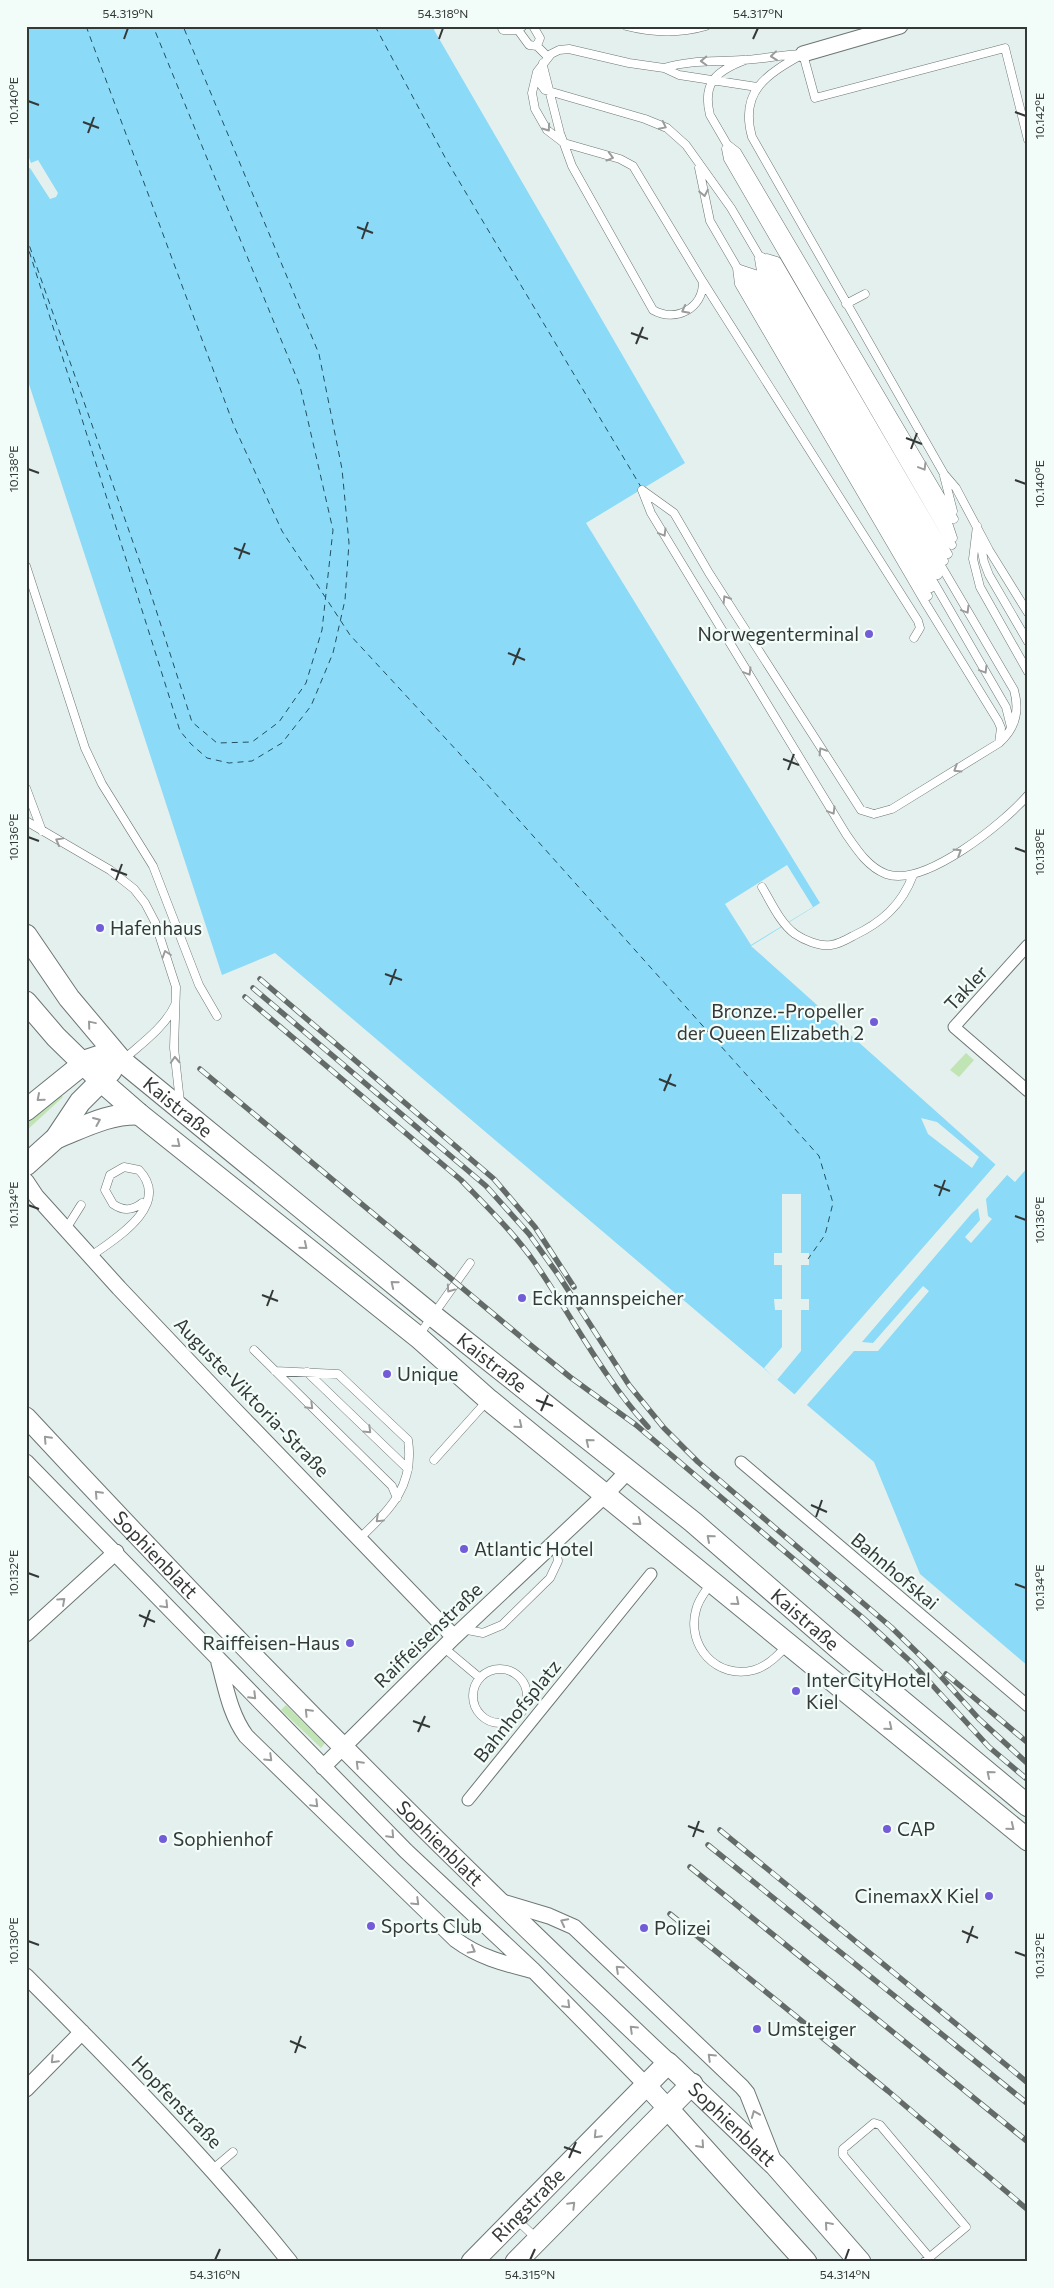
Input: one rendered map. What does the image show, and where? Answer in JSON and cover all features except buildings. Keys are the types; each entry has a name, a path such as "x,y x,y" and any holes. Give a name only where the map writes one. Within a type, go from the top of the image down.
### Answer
{"main road":[{"name":"Kaistraße","path":"26,936 69,998 122,1061 432,1315 692,1522 838,1648 1028,1806"},
{"name":"Kaistraße","path":"26,1002 100,1081 139,1114 418,1337 489,1400 1028,1840"},
{"path":"26,1110 82,1063 100,1056 122,1061"},
{"path":"26,1165 56,1138 73,1110 122,1061"},
{"path":"56,1138 106,1117 139,1114"},
{"name":"Sophienblatt","path":"668,2063 776,2166 860,2262"},
{"name":"Ringstraße","path":"472,2262 668,2063"},
{"name":"Ringstraße","path":"516,2262 692,2084"},
{"name":"Sophienblatt","path":"668,2109 806,2262"}],"street":[{"path":"803,54 900,26"},
{"name":"Takler","path":"1028,945 954,1027 1028,1091"},
{"name":"Auguste-Viktoria-Straße","path":"26,1181 66,1229 230,1405 360,1538 453,1638"},
{"name":"Sophienblatt","path":"26,1417 152,1552 342,1747 668,2063"},
{"name":"Sophienblatt","path":"26,1462 324,1767 455,1899 533,1970 668,2109"},
{"name":"Bahnhofskai","path":"741,1462 1028,1706"},
{"name":"Raiffeisenstraße","path":"324,1767 453,1638 627,1472"},
{"path":"26,1634 116,1552"},
{"name":"Bahnhofsplatz","path":"468,1800 651,1574"},
{"path":"219,1661 230,1706 238,1725 246,1736 388,1875 467,1948 482,1956 533,1970"},
{"path":"499,1901 549,1916 574,1927 745,2090 776,2166"},
{"name":"Hopfenstraße","path":"26,1976 213,2169 290,2262"},
{"path":"26,2089 82,2032"}],"lane":[{"path":"501,26 503,30 521,28 529,45 537,46"},
{"path":"532,26 540,38 537,46"},
{"path":"626,26 644,31 684,32 706,26"},
{"path":"537,46 545,60 550,92 564,143 577,174 653,310 661,315 675,316 694,306 703,292 703,282"},
{"path":"803,54 816,98 1005,48 1028,140"},
{"path":"757,87 679,75 664,68 629,63 569,50 559,50 545,60 533,82 532,99 548,130 564,143 620,159 634,166 703,282 918,621 920,628 914,638"},
{"path":"664,68 680,62 745,60 773,55 803,54"},
{"path":"803,54 769,74 757,87 749,112 752,137 944,474 956,488 977,524 989,550 1028,613"},
{"path":"745,60 725,69 713,80 707,103 710,115 943,514 952,541"},
{"path":"550,92 645,119 667,128 681,139 732,208 758,255 761,271 938,575"},
{"path":"725,143 737,152 954,519"},
{"path":"699,165 710,221 737,268 1014,690 1017,708 1012,729 999,744 892,809 874,814 861,810 709,573 674,513 642,490 651,513 846,834 874,868 898,877 913,875 945,860 981,838 1015,809 1028,795"},
{"path":"758,255 772,264 938,575 945,604 1006,707 1012,729"},
{"path":"737,268 755,274 938,575"},
{"path":"737,268 738,284 926,604 998,721 1001,728 999,744"},
{"path":"846,304 865,294"},
{"path":"926,604 952,541 954,519 944,474"},
{"path":"977,524 984,562 989,575 1028,642"},
{"path":"977,524 973,559 980,587 1028,672"},
{"path":"26,566 85,748 102,784 153,866 199,985 216,1016"},
{"path":"26,788 42,831"},
{"path":"26,821 110,870 134,889 145,903 155,922 174,978 176,1002 174,1048 180,1108"},
{"path":"762,887 785,924 795,934 808,941 831,945 862,932 890,913 904,896 913,875"},
{"path":"122,1061 144,1042 167,1017 176,1002"},
{"path":"91,1256 132,1225 145,1210 149,1199 148,1184 139,1170 124,1167 110,1175 105,1190 112,1204 128,1210 136,1208 142,1203"},
{"path":"66,1229 81,1205"},
{"path":"418,1337 470,1263"},
{"path":"254,1350 392,1486 397,1498"},
{"path":"275,1371 338,1374 408,1440 410,1453 408,1469 397,1498 391,1508 360,1538"},
{"path":"307,1372 408,1469"},
{"path":"434,1460 489,1400"},
{"path":"480,1678 453,1638 493,1630 502,1625 545,1584 555,1570 558,1561 555,1542"},
{"path":"712,1582 697,1606 694,1624 697,1642 712,1662 730,1671 753,1670 773,1660 787,1644"},
{"name":"Bahnhofsplatz","path":"501,1668 517,1675 525,1684 527,1695 522,1712 512,1720 500,1723 483,1716 474,1701 474,1689 480,1678 490,1671 501,1668"},
{"path":"874,2123 880,2125 966,2227 926,2260 842,2155 843,2149 874,2123"},
{"path":"213,2169 232,2152"},
{"path":"515,2218 538,2240"}],"green space":[{"path":"966,1053 974,1060 959,1077 950,1070"},
{"path":"59,1093 63,1097 26,1131 26,1122"},
{"path":"286,1705 325,1743 321,1748 281,1710"}],"water":[{"path":"26,26 436,26 434,30 685,463 586,523 820,903 751,946 1015,1182 1028,1167 1028,1666 920,1574 874,1462 275,953 222,975 26,375 26,169 30,168 50,199 56,197 58,193 38,160 31,163 26,150"}],"pier":[{"path":"787,865 813,907 751,945 725,904"},
{"path":"921,1118 937,1122 979,1157 972,1168 928,1134"},
{"path":"996,1164 1008,1174 986,1199 988,1216 992,1219 971,1243 965,1237 980,1220 978,1208 972,1213 862,1342 873,1343 923,1286 929,1291 878,1351 854,1351 806,1406 794,1395"},
{"path":"782,1194 801,1194 801,1253 809,1253 809,1265 801,1265 801,1299 809,1299 809,1310 801,1310 801,1351 777,1380 764,1368 782,1347 782,1310 775,1310 774,1299 782,1299 782,1265 774,1265 774,1253 782,1253"}],"ferry route":[{"path":"86,26 234,426 282,531 350,635 459,753 819,1156 833,1203 825,1235 808,1259"},
{"path":"26,236 149,588 192,722 217,743 252,742 279,722 306,683 322,630 333,530 300,386 153,26"},
{"path":"26,241 180,731 207,758 229,763 252,761 282,743 311,706 333,653 345,600 349,543 342,469 319,354 183,26"},
{"path":"375,26 447,161 641,487"}],"railway":[{"path":"260,979 494,1179 535,1227 574,1287"},
{"path":"253,988 486,1186 529,1234 559,1276 629,1385 664,1428 698,1462 891,1627 936,1671 979,1719 1028,1764"},
{"path":"245,997 461,1180 500,1220 535,1263 602,1368 648,1427"},
{"path":"200,1069 527,1342 570,1377 636,1425 863,1618 912,1663 989,1747 1028,1780"},
{"path":"946,1674 1028,1743"},
{"path":"720,1830 1028,2083"},
{"path":"708,1845 1028,2104"},
{"path":"690,1867 1028,2142"},
{"path":"670,1914 888,2091 1028,2210"}],"place":[{"name":"Norwegenterminal","path":"869,634"},
{"name":"Hafenhaus","path":"100,928"},
{"name":"Bronze.-Propeller der Queen Elizabeth 2","path":"874,1022"},
{"name":"Eckmannspeicher","path":"522,1298"},
{"name":"Unique","path":"387,1374"},
{"name":"Atlantic Hotel","path":"464,1549"},
{"name":"Raiffeisen-Haus","path":"350,1643"},
{"name":"InterCityHotel Kiel","path":"796,1691"},
{"name":"CAP","path":"887,1829"},
{"name":"Sophienhof","path":"163,1839"},
{"name":"CinemaxX Kiel","path":"989,1896"},
{"name":"Sports Club","path":"371,1926"},
{"name":"Polizei","path":"644,1928"},
{"name":"Umsteiger","path":"757,2029"}]}
